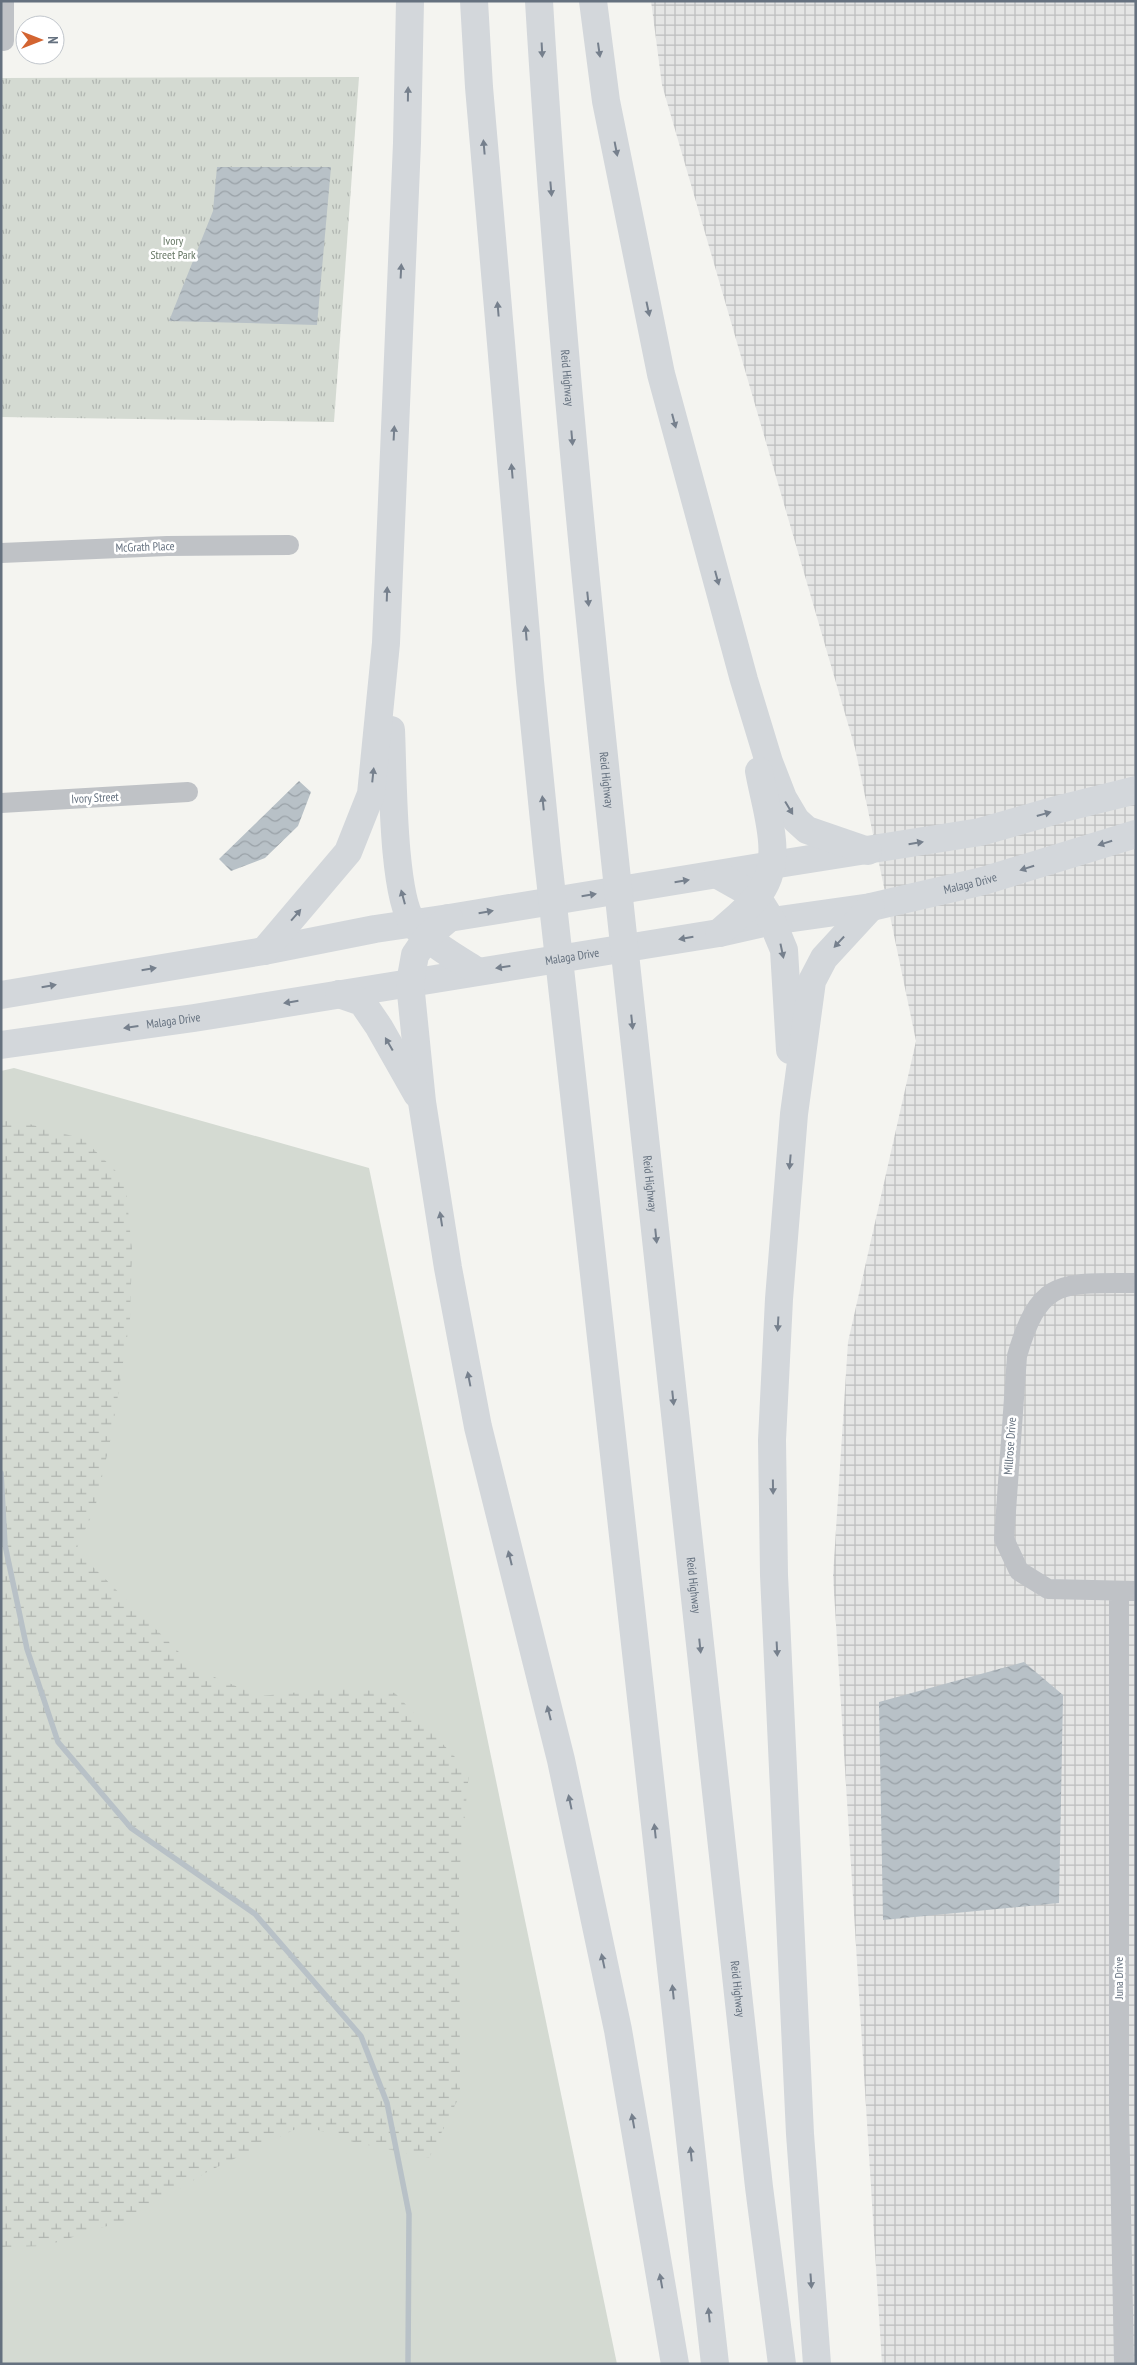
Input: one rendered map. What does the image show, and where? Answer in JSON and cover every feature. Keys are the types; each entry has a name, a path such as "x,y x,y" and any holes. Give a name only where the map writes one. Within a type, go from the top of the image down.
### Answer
{"main road":[{"path":"264,951 348,852 371,794 386,643 407,143 410,1"},
{"path":"474,1 479,87 530,681 715,2364"},
{"name":"Reid Highway","path":"539,1 571,426 612,840 758,2178 782,2364"},
{"path":"593,1 606,101 661,374 744,680 769,762 783,798 796,820 807,830 868,851"},
{"path":"386,643 401,896 420,929 446,952 477,971"},
{"path":"719,933 757,897 768,878 772,865 771,832 744,680"},
{"path":"1,995 264,951 420,929 449,918 980,832 1136,790"},
{"name":"Malaga Drive","path":"1,1045 194,1018 719,933 772,921 871,907 983,881 1136,834"},
{"path":"718,875 757,897 772,921 784,950 794,1114"},
{"path":"817,2364 800,2134 774,1575 772,1431 779,1299 794,1114 812,981 824,958 871,907"},
{"path":"420,929 410,983 422,1102 448,1268 478,1427 561,1760 618,2030 675,2364"},
{"path":"339,994 362,1002 379,1027 422,1102"}],"street":[{"path":"4,1 4,41"},
{"name":"McGrath Place","path":"1,553 167,546 288,544"},
{"name":"Ivory Street","path":"1,803 188,792"},
{"name":"Millrose Drive","path":"1127,1591 1048,1590 1019,1571 1004,1539 1017,1356 1026,1327 1037,1306 1053,1291 1073,1284 1136,1282"},
{"name":"Juna Drive","path":"1124,2364 1127,2107 1127,1591"}],"shaded area":[{"path":"651,1 1136,1 1136,2364 882,2364 833,1576 848,1342 916,1041 855,748 662,85"}],"green space":[{"name":"Ivory Street Park","path":"359,77 334,422 1,417 1,78"},
{"path":"14,1068 369,1168 617,2364 1,2364 1,1071"},
{"path":"1,1119 15,1120 83,1139 125,1180 132,1250 130,1319 112,1433 95,1508 76,1550 197,1670 260,1696 342,1688 395,1693 469,1772 459,1876 460,2095 429,2158 349,2141 304,2125 207,2172 132,2218 45,2246 1,2247"}],"water":[{"path":"217,167 331,167 317,325 169,321 213,211"},
{"path":"299,781 311,792 298,826 265,858 231,871 219,859"},
{"path":"1024,1662 1063,1695 1059,1903 883,1920 879,1702"}],"waterway":[{"path":"1,1473 5,1545 27,1649 58,1742 131,1828 255,1914 361,2036 387,2103 409,2214 408,2364"}]}
